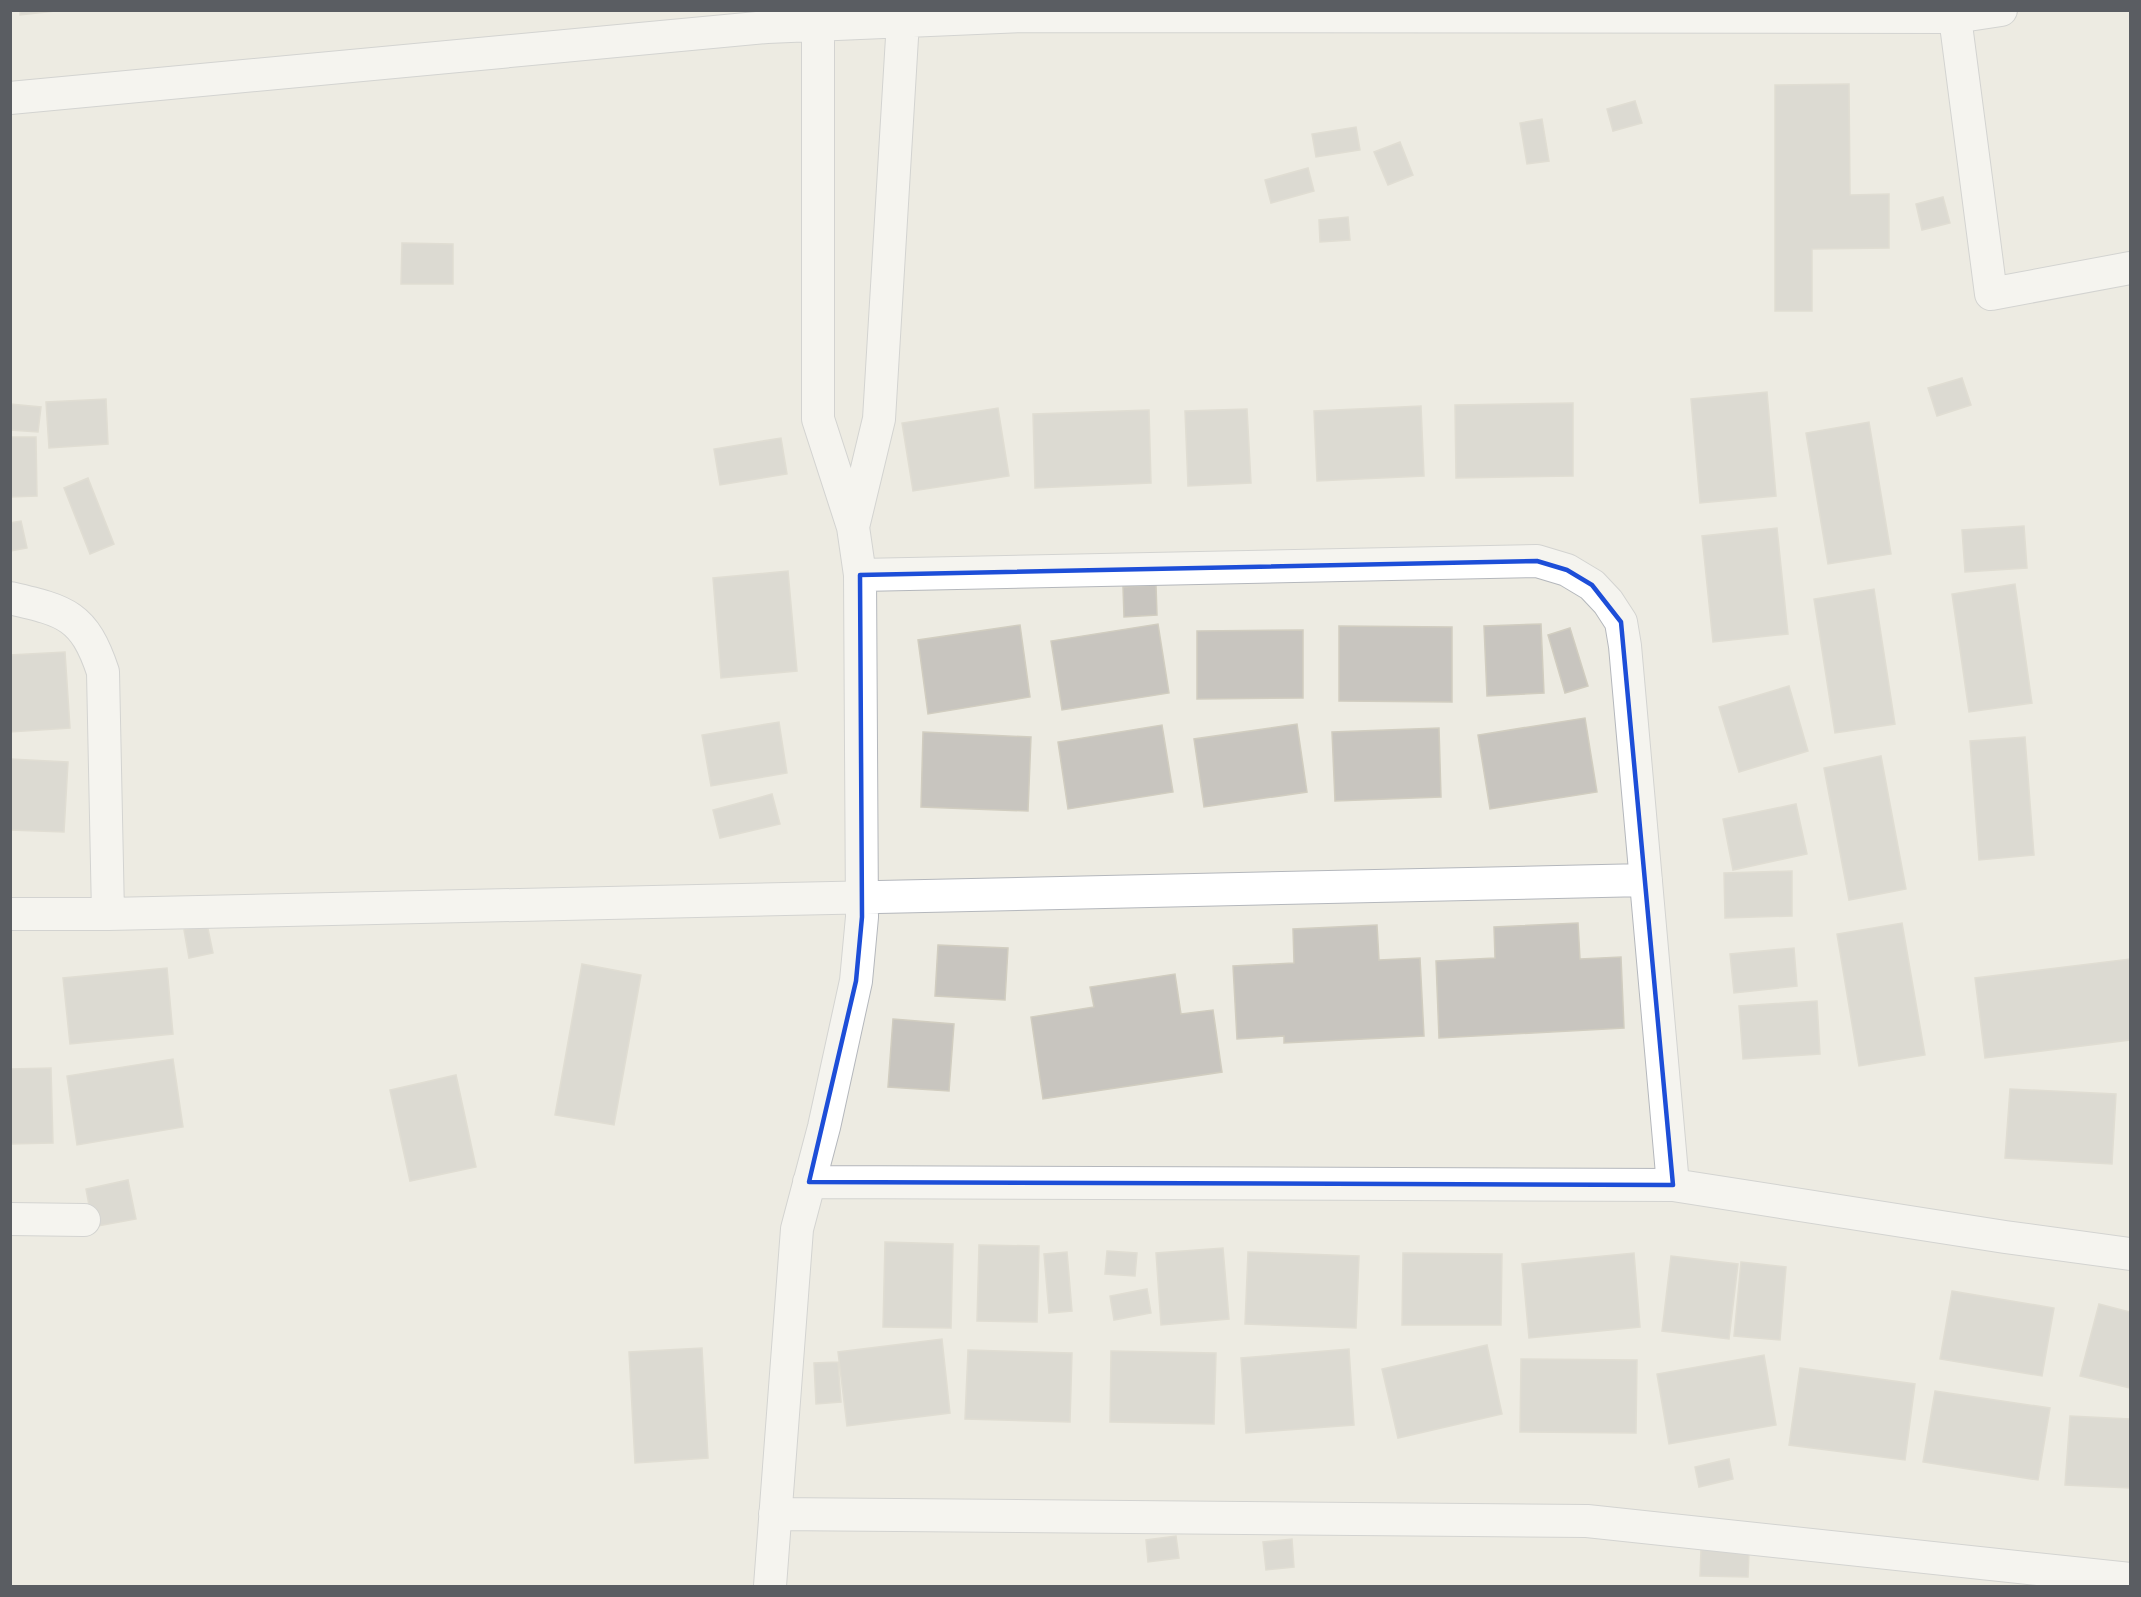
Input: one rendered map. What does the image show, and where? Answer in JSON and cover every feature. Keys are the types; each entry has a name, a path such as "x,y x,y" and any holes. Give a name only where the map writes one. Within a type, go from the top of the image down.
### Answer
{"street":[{"path":"10,98 767,27 1023,13 1955,17 2001,10"},
{"path":"1955,17 1991,294 2130,268"},
{"path":"853,527 879,419 903,21"},
{"path":"770,1587 797,1229 824,1127 856,981 862,917 860,575 853,527 818,419 818,25"},
{"path":"860,575 1537,561 1568,570 1592,585 1608,602 1621,622 1673,1185"},
{"path":"10,598 40,605 65,615 80,626 95,649 103,672 108,914"},
{"path":"10,914 108,914 1646,880"},
{"path":"809,1182 1673,1185 2005,1237 2130,1254"},
{"path":"10,1219 84,1220"},
{"path":"775,1514 1587,1521 2130,1580"}],"highlighted area":[{"path":"1537,561 1567,570 1592,585 1621,622 1673,1185 809,1182 856,981 862,917 860,575"}],"building":[{"path":"20,10 55,10 55,11 20,15"},
{"path":"1849,84 1850,195 1889,194 1889,248 1812,249 1812,311 1775,311 1775,85"},
{"path":"1635,101 1642,123 1613,131 1607,109"},
{"path":"1542,119 1549,161 1527,164 1520,123"},
{"path":"1356,127 1360,150 1316,157 1312,134"},
{"path":"1400,142 1413,175 1388,185 1374,152"},
{"path":"1308,168 1314,191 1271,203 1265,180"},
{"path":"1943,197 1950,223 1922,230 1916,204"},
{"path":"1348,217 1350,240 1320,242 1319,220"},
{"path":"402,243 453,244 453,284 401,284"},
{"path":"1962,378 1971,405 1937,416 1928,388"},
{"path":"1767,392 1776,496 1700,503 1691,399"},
{"path":"106,399 108,444 49,448 46,402"},
{"path":"1573,403 1573,476 1456,478 1455,405"},
{"path":"10,404 41,407 38,432 10,430"},
{"path":"1421,406 1424,476 1317,481 1314,411"},
{"path":"998,408 1009,476 913,491 902,423"},
{"path":"1247,409 1251,483 1188,486 1185,411"},
{"path":"1149,410 1151,483 1035,488 1033,414"},
{"path":"1869,422 1891,554 1828,564 1806,433"},
{"path":"10,437 36,437 37,496 10,497"},
{"path":"781,438 787,474 720,485 714,449"},
{"path":"88,478 114,544 90,554 64,488"},
{"path":"21,521 27,548 10,551 10,523"},
{"path":"2024,526 2027,568 1965,572 1962,530"},
{"path":"1777,528 1788,634 1713,642 1702,536"},
{"path":"788,571 797,671 721,678 713,578"},
{"path":"2015,584 2032,703 1969,712 1952,594"},
{"path":"1156,585 1157,615 1124,617 1123,587"},
{"path":"1874,589 1895,724 1835,733 1814,599"},
{"path":"1158,624 1169,693 1062,710 1051,641"},
{"path":"1541,624 1544,693 1487,696 1484,626"},
{"path":"1020,625 1030,697 928,714 918,640"},
{"path":"1339,626 1452,627 1452,702 1339,701"},
{"path":"1570,628 1588,686 1565,693 1548,635"},
{"path":"1303,630 1303,698 1197,699 1197,631"},
{"path":"65,652 70,728 10,732 10,655"},
{"path":"1789,686 1808,751 1739,772 1719,707"},
{"path":"1585,718 1597,792 1490,809 1478,735"},
{"path":"779,722 787,773 711,786 702,735"},
{"path":"1297,724 1307,792 1204,807 1194,739"},
{"path":"1162,725 1173,792 1068,809 1058,742"},
{"path":"1439,728 1441,797 1335,801 1332,732"},
{"path":"923,732 1031,737 1028,811 921,807"},
{"path":"2025,737 2034,855 1979,860 1970,741"},
{"path":"1881,756 1906,889 1849,900 1824,768"},
{"path":"10,759 68,762 64,832 10,830"},
{"path":"772,794 780,824 720,838 713,810"},
{"path":"1796,804 1807,854 1733,870 1723,819"},
{"path":"1792,871 1792,916 1725,918 1724,873"},
{"path":"1578,923 1580,959 1621,957 1624,1028 1439,1038 1436,961 1495,958 1494,927"},
{"path":"1902,923 1925,1055 1859,1066 1837,934"},
{"path":"207,924 213,953 189,958 184,930"},
{"path":"1377,925 1379,960 1420,958 1424,1036 1284,1043 1284,1036 1237,1039 1233,966 1294,963 1293,929"},
{"path":"938,945 1008,948 1005,1000 935,996"},
{"path":"1794,948 1797,986 1734,993 1730,954"},
{"path":"2130,959 2130,1040 1985,1058 1975,978"},
{"path":"582,964 641,975 614,1125 555,1115"},
{"path":"167,968 173,1034 70,1044 63,978"},
{"path":"1175,974 1181,1014 1213,1010 1222,1072 1043,1099 1031,1017 1094,1007 1090,987"},
{"path":"1817,1001 1820,1054 1743,1059 1739,1006"},
{"path":"893,1019 954,1024 949,1091 888,1087"},
{"path":"173,1059 183,1127 77,1145 67,1076"},
{"path":"51,1068 53,1143 10,1144 10,1069"},
{"path":"456,1075 476,1167 410,1181 390,1090"},
{"path":"2010,1089 2116,1094 2112,1164 2005,1158"},
{"path":"128,1180 136,1219 93,1227 86,1189"},
{"path":"885,1242 953,1244 951,1328 883,1327"},
{"path":"979,1245 1039,1246 1037,1322 977,1321"},
{"path":"1223,1248 1229,1319 1161,1325 1156,1253"},
{"path":"1107,1251 1137,1253 1135,1276 1105,1274"},
{"path":"1067,1252 1072,1311 1049,1313 1044,1254"},
{"path":"1248,1252 1359,1256 1356,1328 1245,1324"},
{"path":"1403,1253 1502,1254 1501,1325 1402,1325"},
{"path":"1634,1253 1640,1327 1529,1338 1522,1264"},
{"path":"1671,1256 1738,1264 1729,1339 1662,1331"},
{"path":"1741,1262 1786,1267 1780,1340 1734,1336"},
{"path":"1147,1289 1151,1313 1114,1320 1110,1296"},
{"path":"1952,1291 2054,1308 2042,1376 1940,1359"},
{"path":"2099,1304 2130,1312 2130,1388 2080,1376"},
{"path":"942,1339 950,1413 847,1426 838,1352"},
{"path":"1487,1345 1502,1414 1398,1438 1382,1369"},
{"path":"702,1348 708,1458 635,1463 629,1352"},
{"path":"1349,1349 1354,1425 1246,1433 1241,1358"},
{"path":"968,1350 1072,1353 1070,1422 965,1419"},
{"path":"1111,1351 1216,1353 1214,1424 1110,1422"},
{"path":"1764,1355 1776,1425 1669,1444 1657,1374"},
{"path":"1521,1359 1637,1360 1636,1433 1520,1432"},
{"path":"838,1362 841,1402 816,1404 814,1363"},
{"path":"1800,1368 1915,1384 1905,1460 1789,1445"},
{"path":"1935,1391 2050,1408 2038,1480 1923,1462"},
{"path":"2070,1416 2130,1419 2130,1488 2065,1485"},
{"path":"1729,1459 1733,1479 1699,1487 1695,1467"},
{"path":"1176,1536 1179,1558 1148,1562 1146,1540"},
{"path":"1292,1539 1294,1567 1266,1570 1263,1542"},
{"path":"1701,1550 1749,1552 1748,1577 1700,1576"}]}
